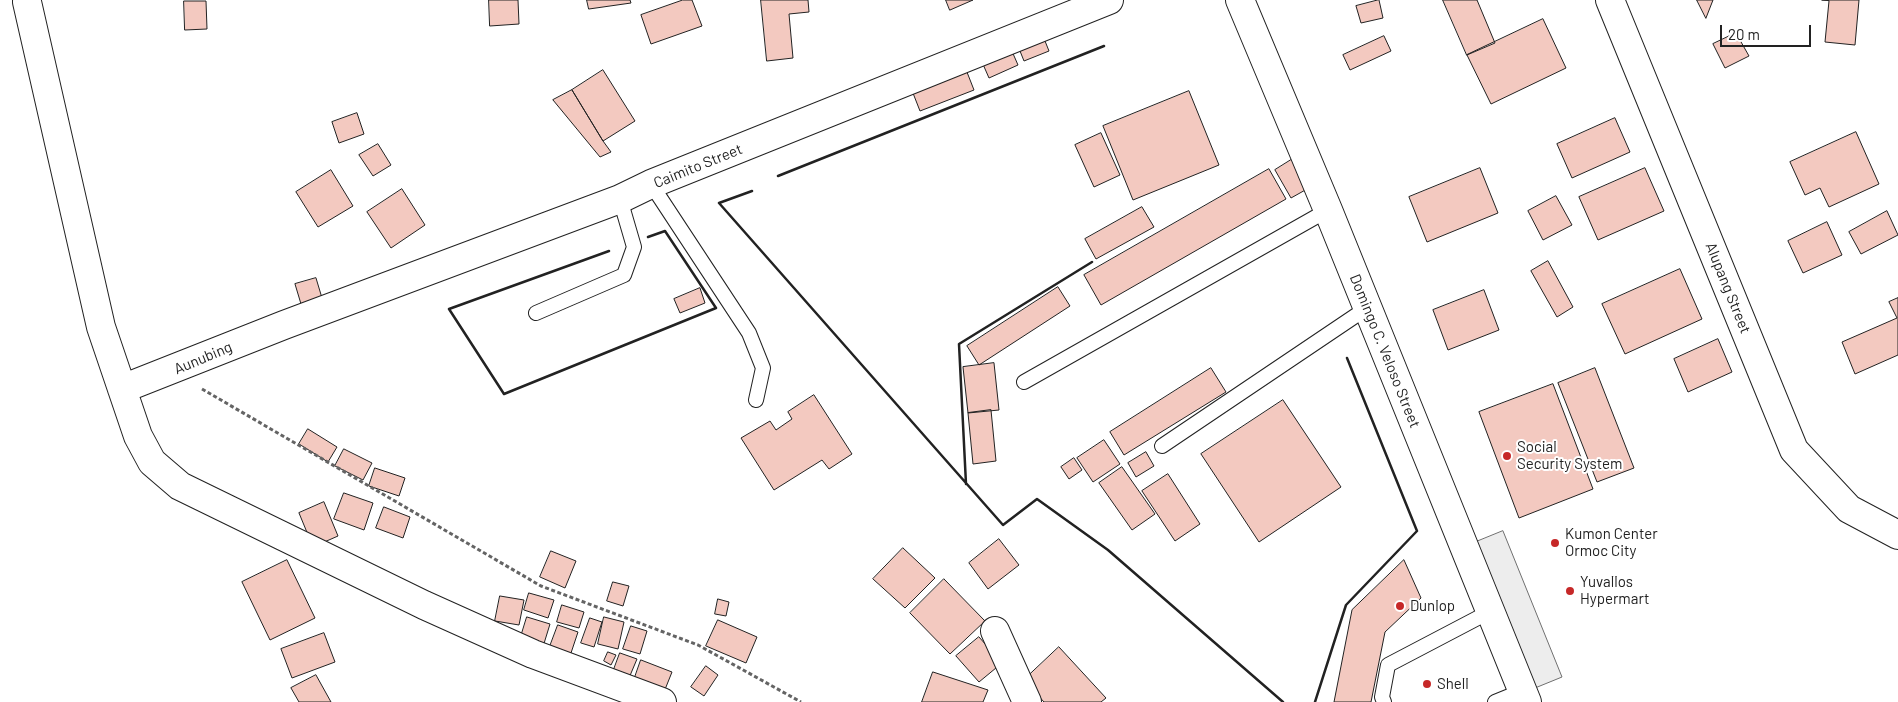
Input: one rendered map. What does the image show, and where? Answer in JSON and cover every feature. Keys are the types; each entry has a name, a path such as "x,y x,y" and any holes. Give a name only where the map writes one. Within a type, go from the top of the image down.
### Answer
{"street":[{"name":"Caimito Street","path":"284,325 620,199 651,184 1109,0"},
{"name":"Domingo C. Veloso Street","path":"1240,0 1328,210 1524,696"},
{"name":"Alupang Street","path":"1610,0 1794,450 1849,509 1898,535"},
{"path":"28,1 101,327 138,436 152,462 180,486 424,605 533,654 662,702"},
{"name":"Aunubing","path":"122,389 284,325"},
{"path":"995,631 1027,702"}],"lane":[{"path":"651,184 749,333 763,368 756,400"},
{"path":"536,313 624,275 634,247 620,199"},
{"path":"1024,382 1328,210"},
{"path":"1162,446 1367,308"},
{"path":"1384,702 1382,697 1388,665 1491,611"},
{"path":"1495,702 1524,696"}],"path":[{"path":"171,371 541,586 698,645 801,702"}],"shaded area":[{"path":"1503,531 1562,677 1535,688 1476,542"}],"building":[{"path":"489,0 518,0 519,24 490,26"},
{"path":"587,0 630,0 631,3 589,9"},
{"path":"683,0 692,0 702,26 651,44 641,15"},
{"path":"761,0 808,0 809,12 789,14 793,58 767,61"},
{"path":"946,0 973,0 950,10"},
{"path":"1379,0 1383,18 1361,23 1356,6"},
{"path":"1443,0 1477,0 1495,43 1467,55"},
{"path":"1697,0 1713,0 1706,18"},
{"path":"1822,0 1859,0 1855,45 1825,42 1829,1"},
{"path":"184,1 206,1 207,29 185,30"},
{"path":"1543,19 1566,68 1491,104 1467,55"},
{"path":"1736,33 1749,56 1725,68 1713,44"},
{"path":"1043,36 1049,51 1024,61 1018,46"},
{"path":"1384,36 1391,51 1350,70 1343,55"},
{"path":"1011,49 1018,65 989,78 982,62"},
{"path":"965,67 974,90 920,111 911,88"},
{"path":"603,70 635,121 603,141 572,90"},
{"path":"572,90 611,152 600,157 553,100"},
{"path":"1189,91 1219,165 1133,200 1103,126"},
{"path":"357,113 364,134 339,143 332,122"},
{"path":"1615,118 1630,152 1572,178 1557,144"},
{"path":"1856,132 1879,184 1829,207 1820,188 1805,195 1790,162"},
{"path":"1101,133 1120,175 1094,187 1075,145"},
{"path":"378,144 391,165 373,176 359,155"},
{"path":"1299,155 1316,184 1291,198 1275,170"},
{"path":"1480,168 1498,213 1427,242 1409,197"},
{"path":"1645,168 1664,211 1598,240 1579,197"},
{"path":"1269,169 1286,199 1101,305 1084,275"},
{"path":"331,170 353,206 318,227 296,192"},
{"path":"402,189 425,225 391,248 367,212"},
{"path":"1556,196 1572,225 1543,240 1528,211"},
{"path":"1142,207 1154,227 1096,259 1085,239"},
{"path":"1887,211 1898,235 1861,254 1849,232"},
{"path":"1827,222 1842,255 1803,273 1788,241"},
{"path":"1548,261 1573,307 1557,317 1531,271"},
{"path":"1680,269 1702,319 1625,354 1602,304"},
{"path":"316,278 322,298 301,304 295,284"},
{"path":"1058,287 1070,306 979,365 967,346"},
{"path":"700,288 705,303 680,313 674,299"},
{"path":"1484,290 1499,330 1448,350 1433,310"},
{"path":"1898,298 1898,355 1855,374 1842,342 1897,318 1889,302"},
{"path":"1718,339 1732,372 1688,392 1674,359"},
{"path":"994,363 999,410 968,413 963,367"},
{"path":"1211,368 1226,392 1124,455 1110,432"},
{"path":"1595,368 1634,468 1597,482 1558,383"},
{"path":"1553,384 1593,489 1519,518 1479,412"},
{"path":"814,395 852,454 829,469 822,460 774,490 741,438 770,421 776,430 792,419 788,412"},
{"path":"1283,400 1341,487 1259,542 1201,454"},
{"path":"991,410 996,461 973,464 968,413"},
{"path":"308,429 337,447 328,462 299,444"},
{"path":"1104,440 1120,464 1093,482 1077,458"},
{"path":"344,449 372,463 363,480 335,466"},
{"path":"1146,452 1154,466 1136,477 1128,463"},
{"path":"1074,458 1082,470 1069,479 1061,467"},
{"path":"1122,467 1155,514 1132,530 1099,483"},
{"path":"375,468 405,478 399,496 369,486"},
{"path":"1168,474 1200,524 1175,541 1142,491"},
{"path":"344,493 373,503 364,530 334,519"},
{"path":"324,502 338,536 313,547 299,513"},
{"path":"384,507 410,517 403,538 376,528"},
{"path":"999,539 1019,565 988,589 969,563"},
{"path":"903,548 935,578 905,608 873,579"},
{"path":"551,551 576,561 565,588 540,577"},
{"path":"287,560 315,618 270,640 242,582"},
{"path":"1404,560 1421,598 1385,632 1371,702 1334,702 1352,610"},
{"path":"944,579 985,621 950,654 910,613"},
{"path":"613,582 629,586 623,606 607,601"},
{"path":"529,593 554,600 548,618 524,610"},
{"path":"500,596 524,600 519,625 495,621"},
{"path":"718,599 729,602 726,616 715,614"},
{"path":"562,605 584,612 579,628 557,622"},
{"path":"527,617 550,624 542,650 519,643"},
{"path":"604,617 624,622 618,649 598,644"},
{"path":"590,618 602,622 594,647 581,643"},
{"path":"718,620 757,637 746,663 706,646"},
{"path":"558,625 578,632 570,656 549,649"},
{"path":"631,626 647,631 640,654 623,649"},
{"path":"324,633 335,662 292,678 281,649"},
{"path":"979,637 1002,663 979,682 956,656"},
{"path":"1059,647 1106,698 1101,702 1044,702 1024,680"},
{"path":"608,652 616,655 611,665 604,661"},
{"path":"620,653 637,659 629,678 613,672"},
{"path":"641,660 672,672 664,692 634,680"},
{"path":"706,666 718,675 704,696 691,687"},
{"path":"933,672 988,690 983,702 922,702"},
{"path":"316,675 331,702 299,702 291,688"}],"wall":[{"path":"778,176 1104,46"},
{"path":"752,191 719,203 1003,525 1037,499 1108,550 1283,702"},
{"path":"609,251 449,309 504,394 716,308 665,231 648,237"},
{"path":"966,484 959,344 1092,262"},
{"path":"1315,702 1346,605 1417,531 1347,358"}],"place":[{"name":"Social Security System","path":"1507,456"},
{"name":"Kumon Center Ormoc City","path":"1555,543"},
{"name":"Yuvallos Hypermart","path":"1570,591"},
{"name":"Dunlop","path":"1400,606"},
{"name":"Shell","path":"1427,684"}]}
